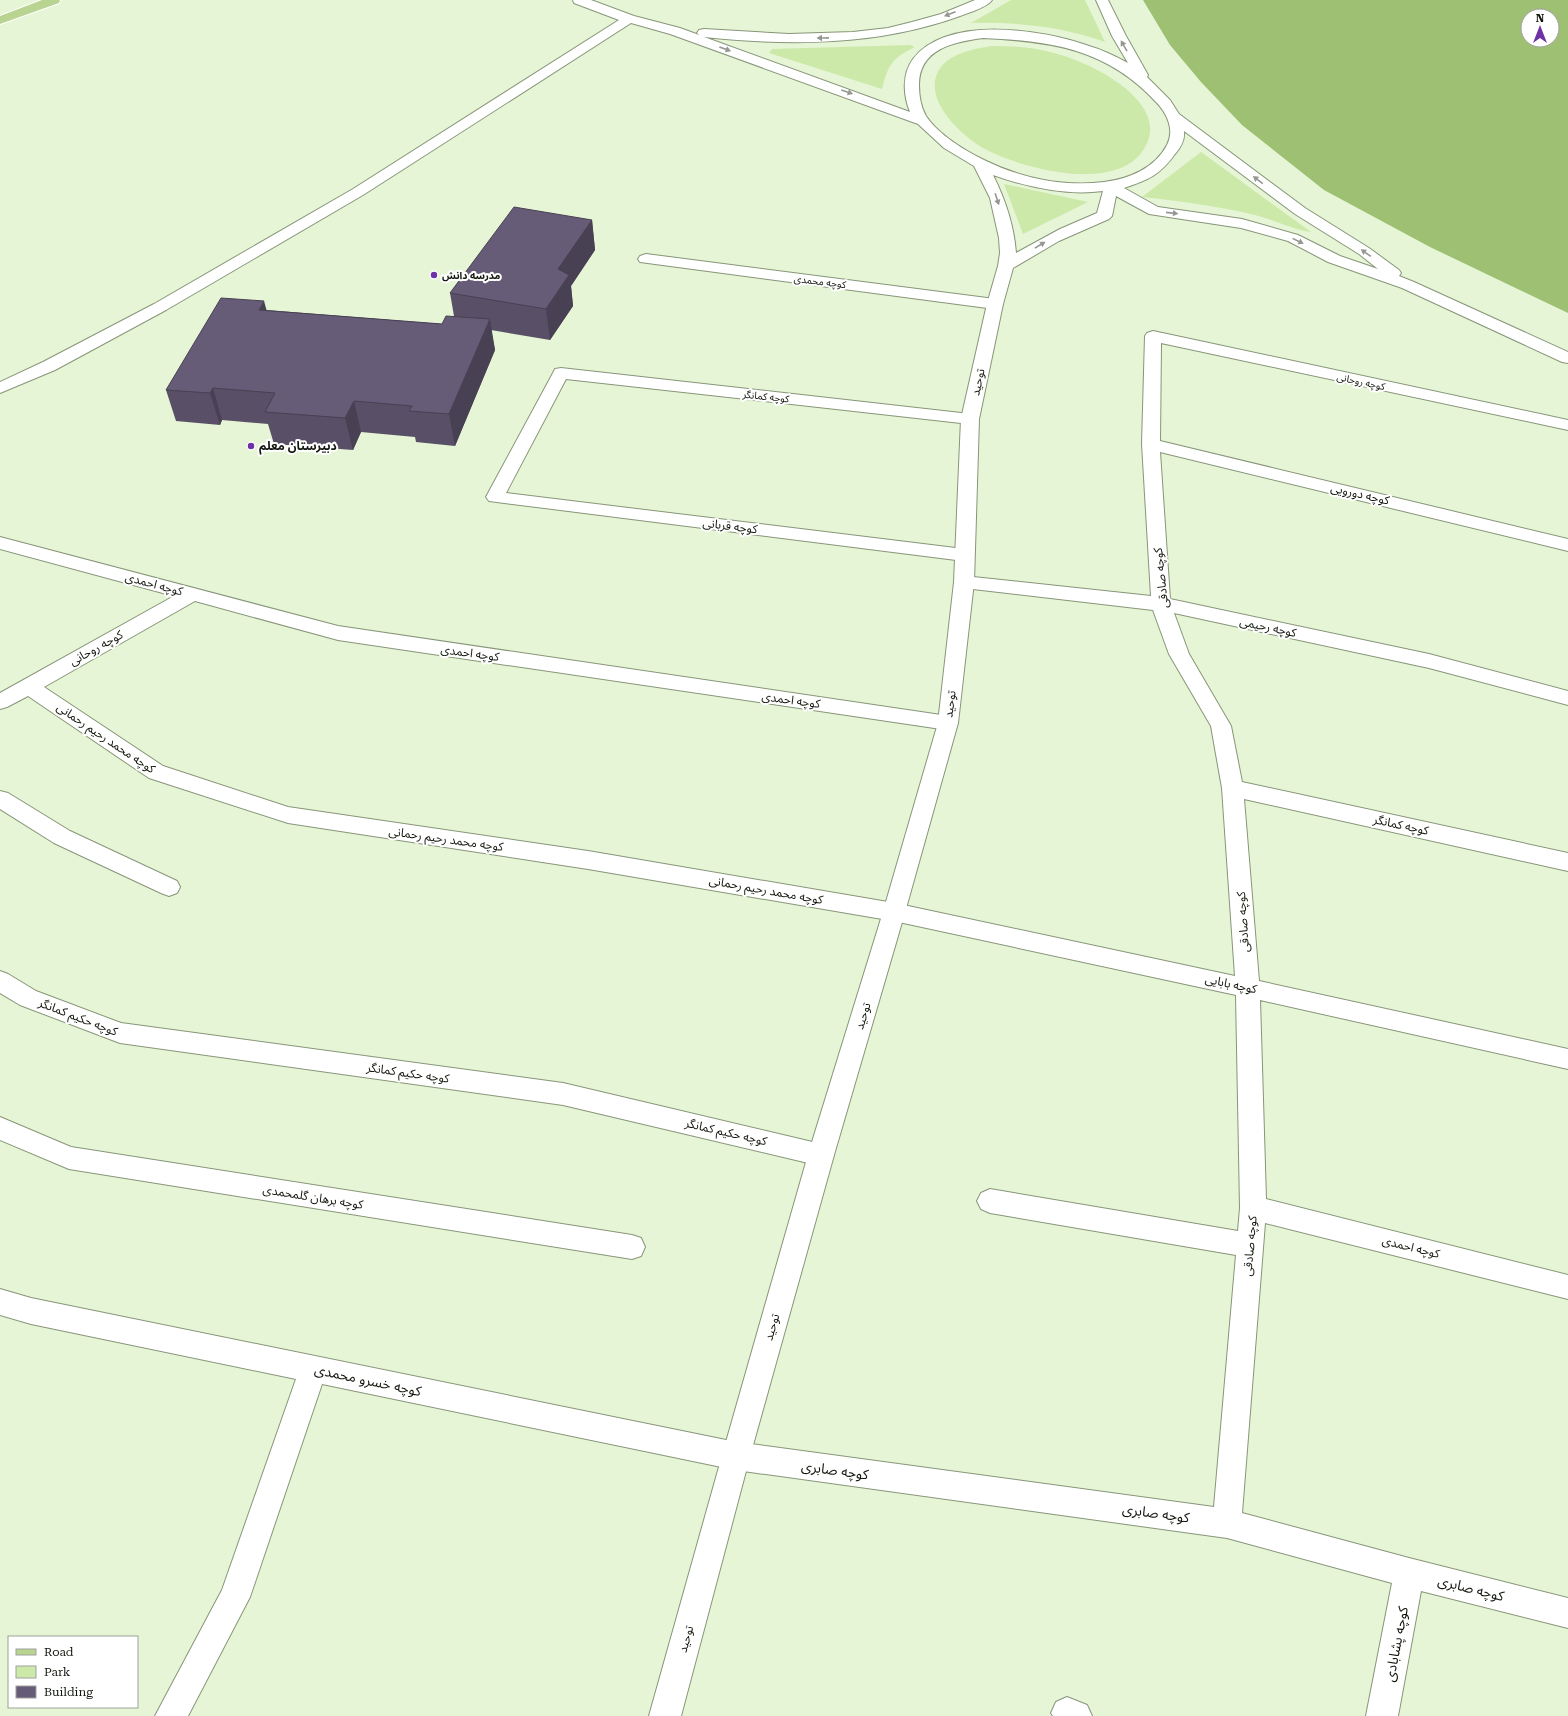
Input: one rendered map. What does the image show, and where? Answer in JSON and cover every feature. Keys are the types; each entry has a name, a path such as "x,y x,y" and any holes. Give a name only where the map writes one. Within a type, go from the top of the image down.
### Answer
{"main road":[{"path":"0,20 54,0"}],"street":[{"path":"579,0 629,19 675,31 923,121 953,147 980,164 999,172 1044,184 1071,187 1112,187 1138,179 1151,172 1167,156 1173,147 1177,138 1178,129 1175,117"},
{"path":"675,31 750,37 799,38 853,36 886,32 943,17 986,0"},
{"path":"1102,0 1119,36 1144,80"},
{"path":"0,388 49,366 160,307 358,192 629,19"},
{"path":"886,32 983,34 1037,37 1087,49 1116,61 1144,80 1157,93 1175,117 1300,212 1364,251 1408,285"},
{"path":"923,121 913,102 912,74 917,63 926,53 947,40 983,34"},
{"name":"توحید","path":"665,1716 736,1456 821,1155 894,912 948,722 964,582 970,419 995,304 1006,266 1008,253 1007,238 1001,211 992,186 980,164"},
{"path":"1112,187 1154,212"},
{"path":"1104,216 1112,187"},
{"path":"1006,266 1042,243 1077,225 1104,216 1125,213 1154,212 1216,219 1269,230 1293,238 1334,259 1408,285 1568,358"},
{"name":"کوچه محمدی","path":"646,259 995,304"},
{"name":"کوچه روحانی","path":"1153,336 1568,426"},
{"name":"کوچه صادقی","path":"1153,336 1151,444 1161,604 1179,654 1221,726 1233,788 1248,988 1253,1208 1227,1523"},
{"name":"کوچه کمانگر","path":"495,497 561,373 970,419"},
{"name":"کوچه دورویی","path":"1151,444 1568,545"},
{"name":"کوچه قربانی","path":"495,497 964,555"},
{"name":"کوچه احمدی","path":"0,543 338,633 948,722"},
{"name":"کوچه رحیمی","path":"964,582 1161,604 1429,661 1568,698"},
{"name":"کوچه روحانی","path":"0,702 193,594"},
{"name":"کوچه محمد رحیم رحمانی","path":"28,686 156,772 288,815 588,860 894,912"},
{"name":"کوچه کمانگر","path":"1233,788 1568,862"},
{"path":"0,799 62,837 169,888"},
{"name":"کوچه بابایی","path":"894,912 1568,1059"},
{"name":"کوچه حکیم کمانگر","path":"0,982 28,998 120,1033 564,1094 821,1155"},
{"name":"کوچه برهان گلمحمدی","path":"0,1128 69,1158 632,1247"},
{"path":"990,1201 1250,1245"},
{"name":"کوچه احمدی","path":"1253,1208 1568,1287"},
{"name":"کوچه خسرو محمدی","path":"0,1302 31,1311 736,1456"},
{"path":"171,1716 236,1597 313,1369"},
{"name":"کوچه صابری","path":"736,1456 1227,1523 1409,1573 1568,1613"},
{"name":"کوچه پشابادی","path":"1382,1716 1409,1573"}],"green space":[{"path":"1011,0 1085,0 1105,42 1072,32 1039,26 1005,23 971,23"},
{"path":"1143,0 1568,0 1568,313 1430,247 1324,190 1242,125 1201,82 1170,45"},
{"path":"910,45 915,47 901,55 892,63 886,74 882,89 769,53 772,49"},
{"path":"992,46 1031,48 1070,58 1107,76 1125,88 1139,102 1148,118 1150,134 1142,152 1128,164 1110,171 1088,174 1065,173 1019,163 999,156 975,143 956,127 941,107 936,96 935,85 937,74 941,67 953,57 968,51"},
{"path":"1201,152 1311,232 1297,229 1262,217 1227,209 1142,197"},
{"path":"1004,184 1088,202 1023,234"}],"building":[{"path":"514,207 592,220 558,269 569,275 546,309 450,293"},
{"path":"221,298 264,301 259,310 442,324 446,316 490,319 449,414 409,411 412,406 354,401 345,418 265,412 275,393 213,388 210,393 166,390"}],"place":[{"name":"مدرسه دانش","path":"434,275"},
{"name":"دبیرستان معلم","path":"251,446"}]}
